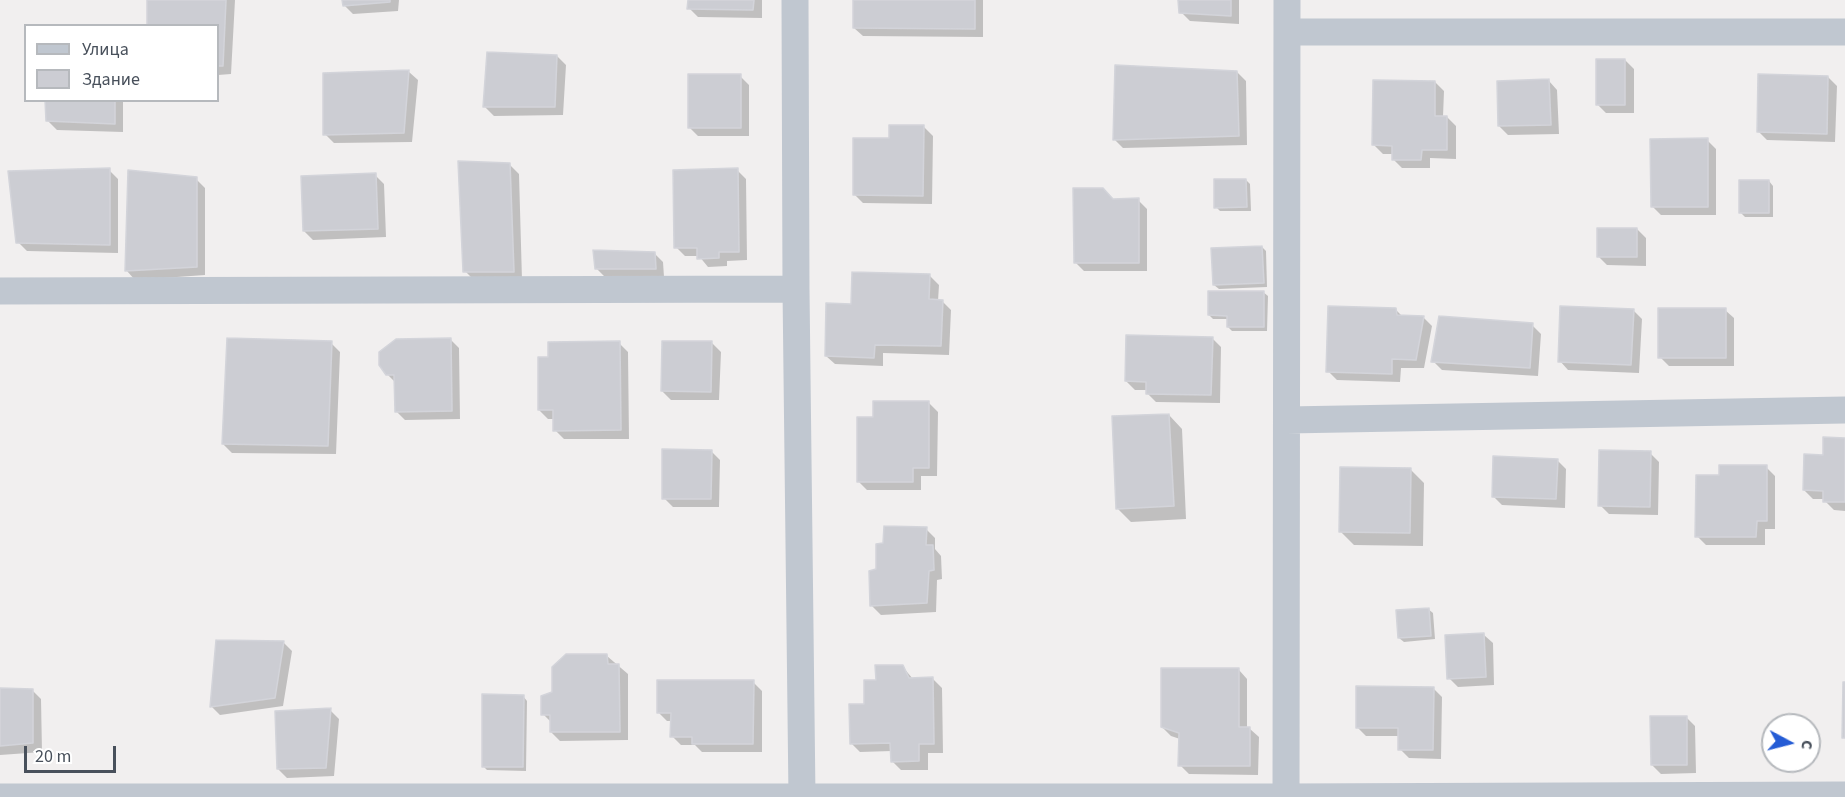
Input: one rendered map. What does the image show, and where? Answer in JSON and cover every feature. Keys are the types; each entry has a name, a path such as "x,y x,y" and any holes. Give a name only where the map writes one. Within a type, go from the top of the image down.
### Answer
{"street":[{"path":"795,0 802,796"},
{"path":"1286,797 1287,0"},
{"path":"1287,32 1845,32"},
{"path":"0,291 796,289"},
{"path":"1287,420 1845,410"},
{"path":"0,797 1845,795"}],"building":[{"path":"147,0 226,0 223,66 219,66 219,24 147,24"},
{"path":"342,0 390,0 390,2 343,6"},
{"path":"688,0 754,0 753,10 687,9"},
{"path":"853,0 975,0 975,29 853,28"},
{"path":"1178,0 1231,0 1231,16 1179,13"},
{"path":"487,52 557,55 555,107 483,107"},
{"path":"1596,59 1625,59 1625,105 1596,105"},
{"path":"1115,65 1237,71 1239,136 1113,140"},
{"path":"409,70 404,133 323,135 323,73"},
{"path":"688,74 741,74 741,128 688,128"},
{"path":"1758,74 1828,76 1827,134 1757,132"},
{"path":"1549,79 1551,125 1498,126 1497,81"},
{"path":"1373,80 1435,81 1435,116 1447,116 1447,150 1422,150 1421,160 1392,160 1392,146 1372,145"},
{"path":"45,102 115,102 115,124 46,121"},
{"path":"889,125 924,125 923,196 853,195 853,138 889,138"},
{"path":"1708,138 1708,207 1651,207 1650,139"},
{"path":"458,161 510,163 514,272 463,272"},
{"path":"110,168 110,245 16,243 8,171"},
{"path":"738,168 739,252 719,252 719,258 697,259 697,248 674,248 673,170"},
{"path":"128,170 197,177 197,267 125,271"},
{"path":"376,173 378,229 303,231 301,176"},
{"path":"1214,179 1246,179 1247,207 1214,208"},
{"path":"1739,180 1769,180 1769,213 1739,213"},
{"path":"1073,188 1103,188 1113,199 1139,198 1139,263 1074,263"},
{"path":"1597,228 1637,228 1637,257 1597,257"},
{"path":"1262,246 1264,283 1213,285 1211,248"},
{"path":"593,250 655,252 656,269 595,269"},
{"path":"852,272 930,274 929,299 943,300 941,346 875,345 874,358 825,356 826,303 851,304"},
{"path":"1208,291 1264,291 1264,327 1227,327 1227,316 1208,315"},
{"path":"1328,306 1396,308 1397,315 1424,316 1416,360 1392,359 1392,374 1326,372"},
{"path":"1560,306 1634,309 1631,365 1558,362"},
{"path":"1658,308 1726,308 1726,358 1658,358"},
{"path":"1439,316 1533,323 1530,368 1431,362"},
{"path":"1126,335 1213,337 1211,395 1146,394 1146,382 1125,381"},
{"path":"227,338 332,341 328,446 222,444"},
{"path":"451,338 452,411 395,412 394,375 386,375 379,365 379,352 396,339"},
{"path":"620,341 621,430 553,431 553,410 538,410 538,357 548,357 548,342"},
{"path":"662,341 712,341 711,392 661,391"},
{"path":"873,401 929,401 929,468 913,468 913,482 857,482 857,417 873,417"},
{"path":"1169,414 1174,506 1116,509 1112,416"},
{"path":"1823,437 1845,438 1845,502 1823,502 1823,491 1803,490 1804,454 1823,455"},
{"path":"662,449 712,450 711,499 662,499"},
{"path":"1599,450 1651,451 1650,507 1598,506"},
{"path":"1493,456 1558,459 1556,499 1492,497"},
{"path":"1719,465 1767,465 1767,521 1757,521 1756,537 1695,537 1696,475 1719,475"},
{"path":"1340,467 1411,468 1410,533 1339,532"},
{"path":"884,526 927,527 926,545 933,545 934,570 929,571 927,603 870,606 869,571 876,569 876,544 883,543"},
{"path":"1429,608 1431,636 1398,638 1396,610"},
{"path":"1484,633 1486,677 1447,679 1445,635"},
{"path":"216,640 284,641 275,698 210,707"},
{"path":"566,654 607,654 608,664 619,664 620,732 550,732 550,715 541,715 541,696 552,692 552,667"},
{"path":"875,665 903,665 909,678 933,677 934,744 919,744 919,761 891,762 890,743 850,744 849,704 864,704 864,680 876,680"},
{"path":"1161,668 1239,668 1239,727 1250,727 1250,766 1178,766 1179,733 1161,727"},
{"path":"657,680 754,680 753,744 692,744 692,737 670,737 671,713 657,713"},
{"path":"1843,682 1845,682 1845,738 1842,738"},
{"path":"1356,686 1434,687 1433,750 1398,750 1398,728 1356,728"},
{"path":"0,688 33,689 33,743 0,746"},
{"path":"482,694 524,695 523,767 482,767"},
{"path":"331,708 326,768 277,769 275,711"},
{"path":"1650,716 1687,716 1687,765 1651,765"}]}
